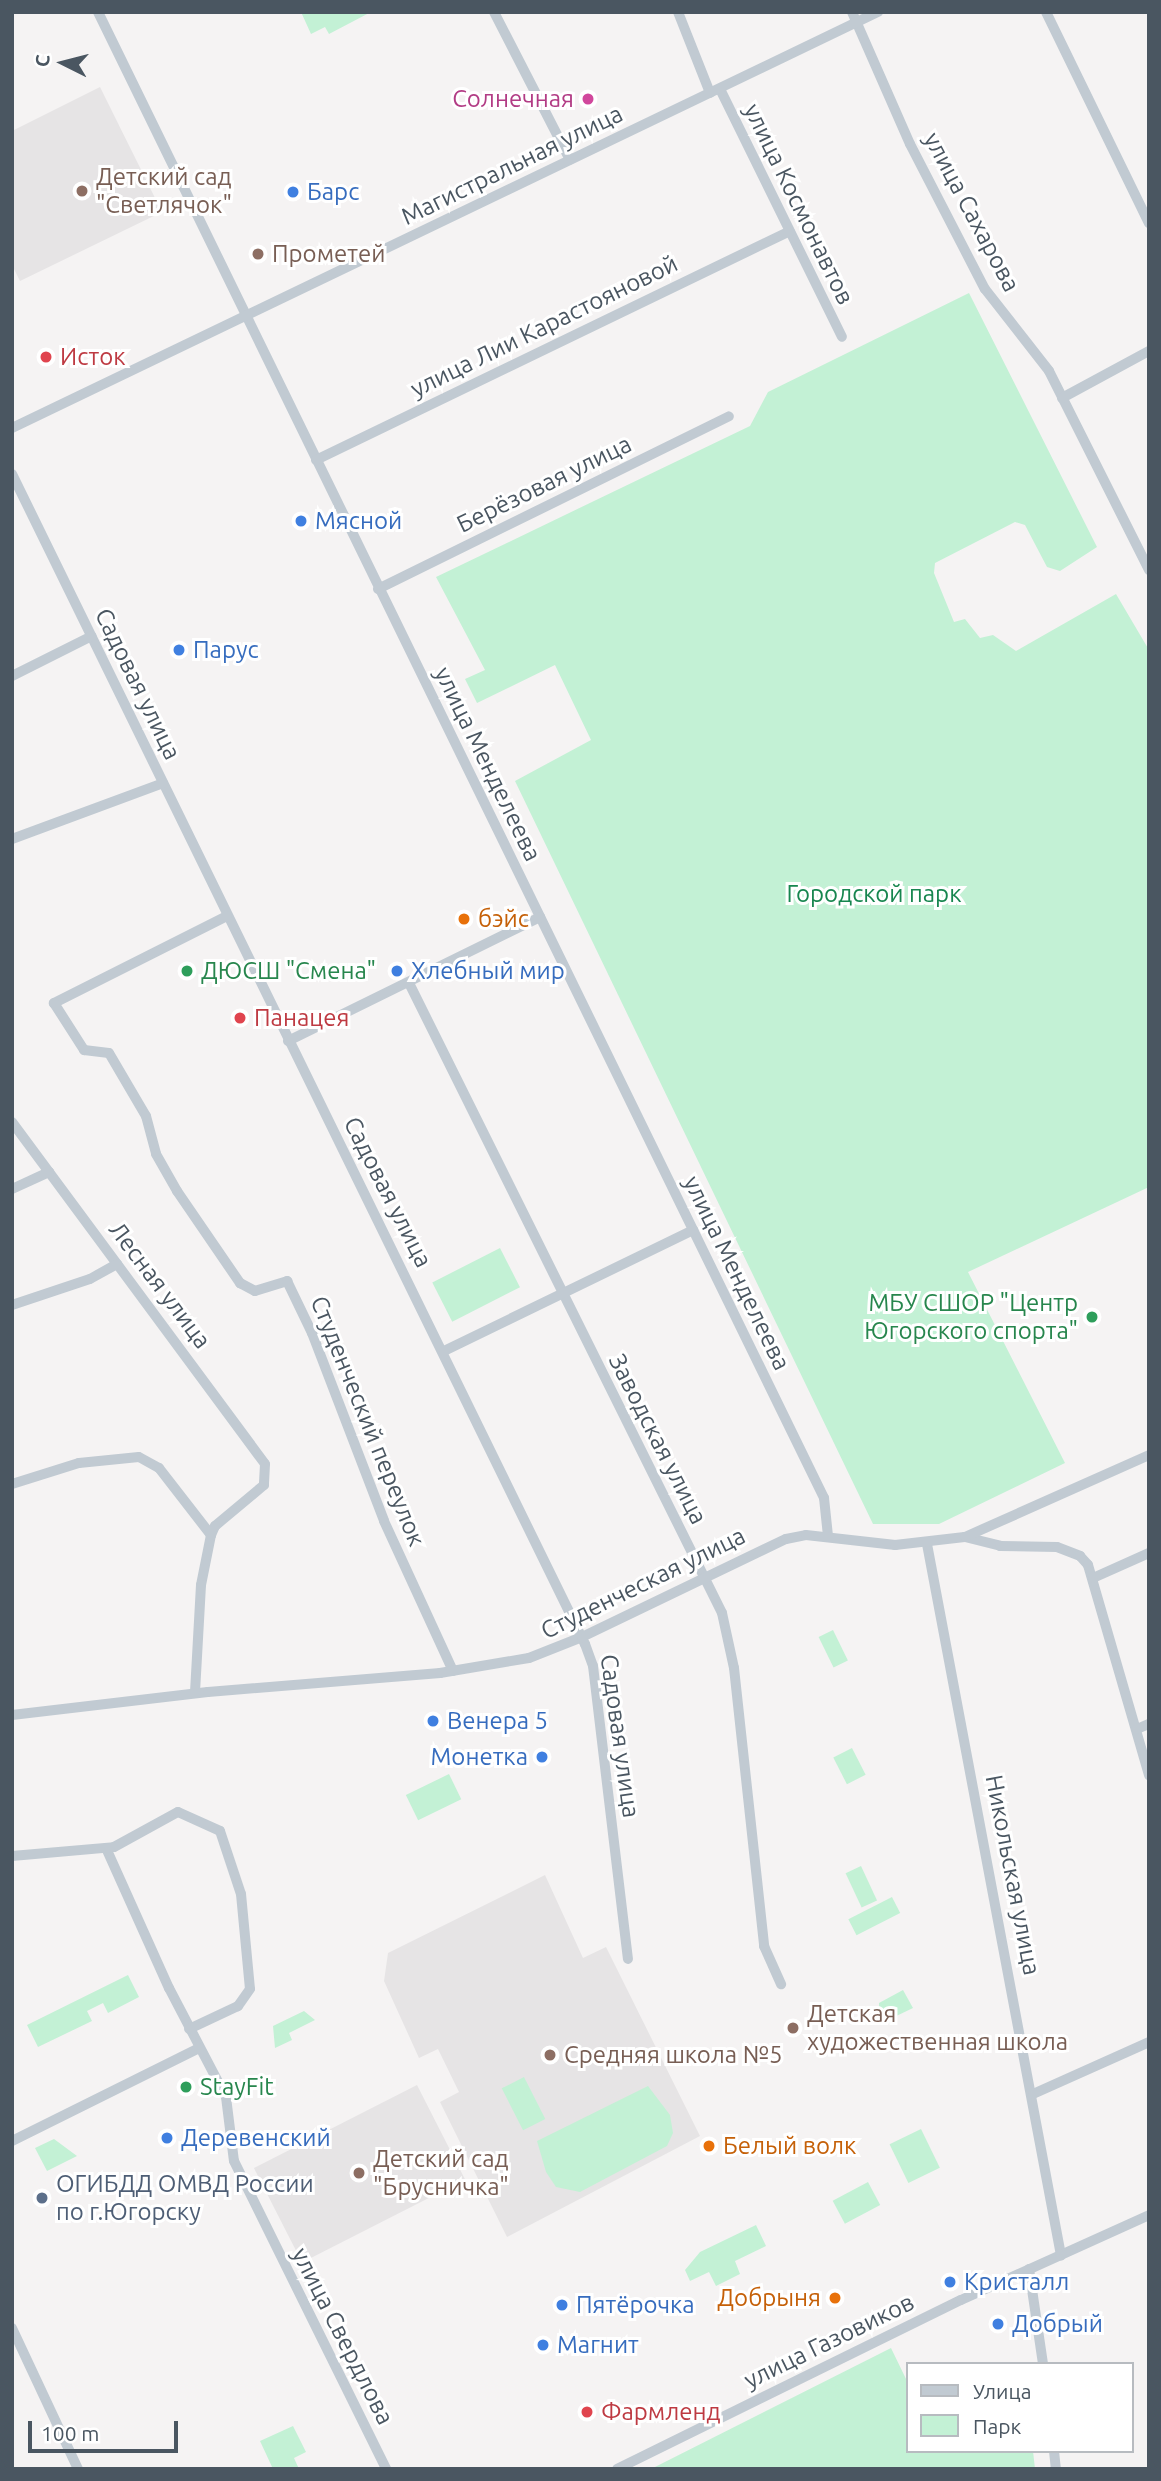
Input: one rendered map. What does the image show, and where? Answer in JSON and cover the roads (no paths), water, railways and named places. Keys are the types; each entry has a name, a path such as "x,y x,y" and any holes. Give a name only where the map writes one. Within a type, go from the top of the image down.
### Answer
{"street":[{"name":"улица Менделеева","path":"98,12 824,1498 828,1537"},
{"path":"494,12 570,160"},
{"name":"улица Космонавтов","path":"678,12 715,91 790,231 842,337"},
{"name":"улица Сахарова","path":"852,12 910,144 985,289 1036,351 1149,570"},
{"name":"Магистральная улица","path":"12,428 878,12"},
{"path":"1046,12 1149,223"},
{"name":"улица Лии Карастояновой","path":"316,460 790,231"},
{"path":"1062,398 1149,351"},
{"name":"Берёзовая улица","path":"378,589 729,416"},
{"name":"Садовая улица","path":"12,474 582,1637 593,1666 628,1959"},
{"path":"12,676 92,636"},
{"path":"12,839 163,783"},
{"name":"Студенческий переулок","path":"227,916 54,1003 85,1050 109,1053 146,1116 156,1154 177,1191 240,1283 254,1290 287,1281 312,1333 384,1521 453,1671"},
{"path":"288,1041 540,916"},
{"name":"Заводская улица","path":"409,983 722,1613 731,1647 764,1946 781,1984"},
{"name":"Лесная улица","path":"12,1122 259,1454 266,1477 257,1493 223,1518 211,1535"},
{"path":"12,1189 49,1172"},
{"path":"444,1351 693,1230"},
{"path":"12,1305 90,1279 117,1264"},
{"name":"Студенческая улица","path":"12,1715 195,1693 453,1671 539,1656 786,1539 828,1537 927,1544 965,1538 1149,1455"},
{"path":"12,1484 79,1463 139,1457 159,1468 211,1535 201,1585 195,1693"},
{"path":"965,1538 1000,1546 1069,1549 1080,1556 1093,1578 1149,1775"},
{"name":"Никольская улица","path":"927,1544 1061,2256"},
{"path":"1093,1578 1149,1553"},
{"path":"1137,1729 1149,1724"},
{"path":"12,1856 106,1848 178,1812 224,1835 241,1894 251,1978 246,1998 238,2006 189,2029"},
{"name":"улица Свердлова","path":"106,1848 189,2029 229,2106 234,2161 386,2469"},
{"path":"1032,2094 1149,2042"},
{"path":"12,2141 199,2048"},
{"name":"улица Газовиков","path":"617,2469 1029,2269 1149,2216"},
{"path":"1029,2269 1043,2362"},
{"path":"12,2328 78,2469"}],"place":[{"name":"Солнечная","path":"588,99"},
{"name":"Детский сад \"Светлячок\"","path":"82,191"},
{"name":"Барс","path":"293,192"},
{"name":"Прометей","path":"258,254"},
{"name":"Исток","path":"46,357"},
{"name":"Мясной","path":"301,521"},
{"name":"Парус","path":"179,650"},
{"name":"бэйс","path":"464,919"},
{"name":"ДЮСШ \"Смена\"","path":"187,971"},
{"name":"Хлебный мир","path":"397,971"},
{"name":"Панацея","path":"240,1018"},
{"name":"МБУ СШОР \"Центр Югорского спорта\"","path":"1092,1317"},
{"name":"Венера 5","path":"433,1721"},
{"name":"Монетка","path":"542,1757"},
{"name":"Детская художественная школа","path":"793,2028"},
{"name":"Средняя школа №5","path":"550,2055"},
{"name":"StayFit","path":"186,2087"},
{"name":"Деревенский","path":"167,2138"},
{"name":"Белый волк","path":"709,2146"},
{"name":"Детский сад \"Брусничка\"","path":"359,2173"},
{"name":"ОГИБДД ОМВД России по г.Югорску","path":"42,2198"},
{"name":"Кристалл","path":"950,2282"},
{"name":"Добрыня","path":"835,2298"},
{"name":"Пятёрочка","path":"562,2305"},
{"name":"Добрый","path":"998,2324"},
{"name":"Магнит","path":"543,2345"},
{"name":"Фармленд","path":"587,2412"}],"park label":[{"name":"Городской парк","path":"874,894"}]}
